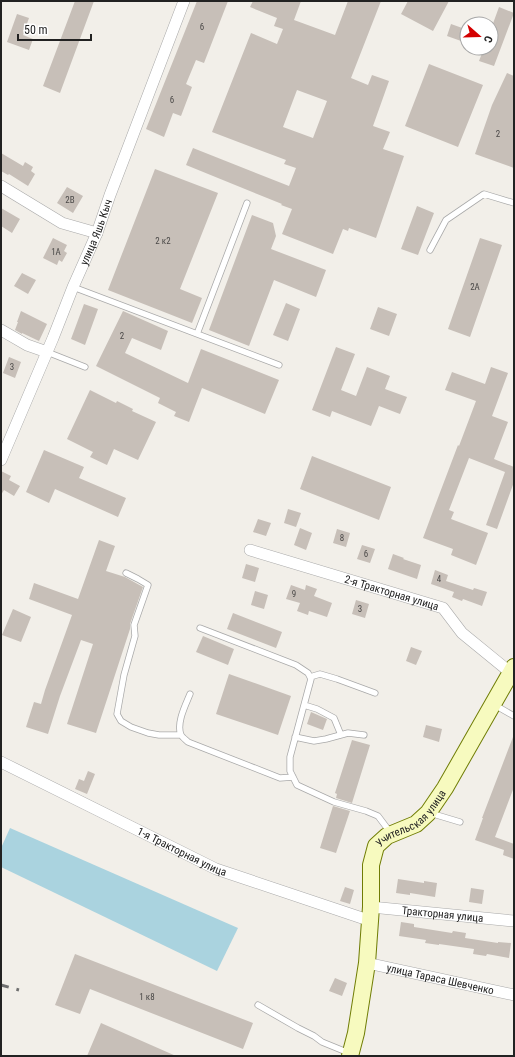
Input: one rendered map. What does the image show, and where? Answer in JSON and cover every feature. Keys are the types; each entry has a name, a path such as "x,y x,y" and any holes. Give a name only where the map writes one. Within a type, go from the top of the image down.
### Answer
{"street":[{"name":"улица Яшь Кыч","path":"1,460 97,233 184,1"},
{"path":"1,186 62,223 97,233"},
{"path":"1,330 27,345 47,352"},
{"name":"2-я Тракторная улица","path":"250,550 443,608 462,633 512,670"},
{"name":"Учительская улица","path":"350,1055 356,1033 367,964 371,914 370,865 376,846 387,836 416,824 428,813 445,788 512,670"},
{"name":"1-я Тракторная улица","path":"1,762 216,869 371,914"},
{"name":"Тракторная улица","path":"371,914 514,920"},
{"name":"улица Тараса Шевченко","path":"367,964 514,996"}],"lane":[{"path":"430,250 446,220 484,194 514,203"},
{"path":"197,334 247,203"},
{"path":"73,287 279,365"},
{"path":"47,352 85,366"},
{"path":"126,573 148,585 134,625 135,636 124,675 117,714 121,721 131,727 148,733 159,735 181,735"},
{"path":"200,628 296,665 308,673 311,679 290,757 290,771 297,785 334,802 378,816 392,834"},
{"path":"310,677 320,674 375,693"},
{"path":"190,694 181,714 180,728 181,735 188,742 280,778 293,777"},
{"path":"493,704 514,716"},
{"path":"304,705 317,709 334,718 341,735"},
{"path":"295,737 314,741 348,734 364,734"},
{"path":"428,813 460,822"},
{"path":"258,1005 322,1042 350,1055"}],"water":[{"path":"10,828 238,928 217,971 1,867 1,848"}],"building":[{"path":"75,1 94,1 60,93 43,86"},
{"path":"197,1 228,1 204,63 196,60 186,84 192,87 181,116 173,113 164,137 146,129"},
{"path":"253,1 301,1 294,20 335,35 348,1 381,1 351,78 368,85 372,75 389,81 373,126 390,132 383,149 404,156 376,238 349,228 348,231 343,229 333,254 282,234 292,209 186,165 193,148 289,186 296,168 284,164 286,160 212,132 251,33 277,44 283,29 274,26 277,18 250,7","holes":["297,90 327,101 313,138 283,127"]},
{"path":"408,1 449,1 433,31 401,14"},
{"path":"499,7 514,13 499,53 499,16 496,16"},
{"path":"17,14 29,18 23,35 33,39 29,50 7,42"},
{"path":"451,24 459,27 459,40 447,36"},
{"path":"481,56 498,56 494,66 479,61"},
{"path":"429,64 483,85 458,147 405,126"},
{"path":"507,73 514,76 514,168 475,154 492,105"},
{"path":"1,153 23,166 25,162 33,167 31,171 35,174 28,186 9,174 8,175 1,171"},
{"path":"155,169 218,193 180,289 202,298 192,323 108,290"},
{"path":"67,187 83,196 73,213 57,203"},
{"path":"417,206 434,213 418,255 401,249"},
{"path":"1,208 20,219 12,233 1,226"},
{"path":"252,215 273,223 276,236 271,249 326,270 316,297 274,280 249,346 209,330"},
{"path":"53,238 67,245 64,251 67,253 62,262 59,260 57,265 43,258"},
{"path":"480,238 502,245 470,337 448,329"},
{"path":"22,273 36,280 28,294 14,286"},
{"path":"286,303 300,309 288,341 273,335"},
{"path":"84,304 98,309 85,345 71,339"},
{"path":"378,307 397,314 389,336 370,329"},
{"path":"21,311 47,324 39,341 15,330"},
{"path":"123,311 168,331 161,350 132,338 125,353 188,383 201,349 279,380 265,414 202,388 189,422 174,416 176,412 158,403 160,398 96,366"},
{"path":"336,347 355,354 341,390 356,396 367,367 390,376 385,389 407,397 400,414 379,406 371,426 332,411 330,417 312,410"},
{"path":"9,357 21,362 15,378 3,373"},
{"path":"491,367 508,373 492,416 508,422 494,459 514,467 514,482 497,529 486,525 505,472 469,458 449,510 454,512 451,519 488,533 476,565 451,555 453,549 423,538 476,401 445,390 452,372 485,384"},
{"path":"90,390 116,403 117,401 133,409 132,411 156,422 138,460 114,449 107,465 90,457 93,452 67,439"},
{"path":"44,450 84,467 79,478 126,498 118,517 55,489 49,503 26,492"},
{"path":"312,456 391,487 379,520 300,489"},
{"path":"1,471 11,476 9,480 20,486 14,496 4,490 1,495"},
{"path":"288,509 301,513 296,527 284,523"},
{"path":"258,519 271,523 266,536 253,532"},
{"path":"300,528 312,533 306,550 294,545"},
{"path":"337,529 350,533 346,547 333,543"},
{"path":"99,540 115,546 106,571 125,577 143,587 96,733 67,724 93,644 81,640 60,696 48,734 26,727 34,702 41,704 72,615 29,599 34,583 78,599"},
{"path":"362,545 375,549 370,563 357,559"},
{"path":"393,554 421,565 417,579 388,569"},
{"path":"246,564 259,568 255,582 242,578"},
{"path":"435,570 448,575 446,581 473,590 474,588 487,592 482,606 463,599 462,601 452,597 454,592 431,584"},
{"path":"291,585 305,590 306,585 317,589 314,596 332,603 327,617 309,611 308,615 297,611 300,603 286,599"},
{"path":"255,591 268,595 264,609 251,605"},
{"path":"356,600 369,604 365,618 352,614"},
{"path":"13,609 31,617 21,642 2,635"},
{"path":"233,613 282,632 276,648 227,629"},
{"path":"203,636 234,649 228,665 196,652"},
{"path":"411,647 422,651 416,665 406,661"},
{"path":"229,674 291,696 278,735 216,714"},
{"path":"311,712 327,719 323,730 307,724"},
{"path":"426,725 442,729 439,742 423,737"},
{"path":"513,737 514,787 495,837 514,844 514,859 503,855 504,850 475,840"},
{"path":"352,740 370,745 352,803 336,798 337,794 335,793"},
{"path":"88,771 95,774 87,794 75,789 79,779 84,781"},
{"path":"333,806 350,811 336,853 320,848"},
{"path":"398,879 424,883 424,881 437,883 435,897 410,893 410,895 396,893"},
{"path":"345,887 354,890 350,904 340,901"},
{"path":"471,888 484,890 482,904 469,902"},
{"path":"401,922 414,924 414,927 452,933 453,931 466,933 465,938 498,943 511,943 509,958 487,954 486,956 473,954 474,949 425,943 426,940 399,936"},
{"path":"75,954 253,1023 243,1049 90,989 80,1014 55,1005"},
{"path":"335,978 347,983 342,996 329,991"},
{"path":"101,1023 176,1056 87,1056"}],"railway":[{"path":"1,985 19,990"}]}
